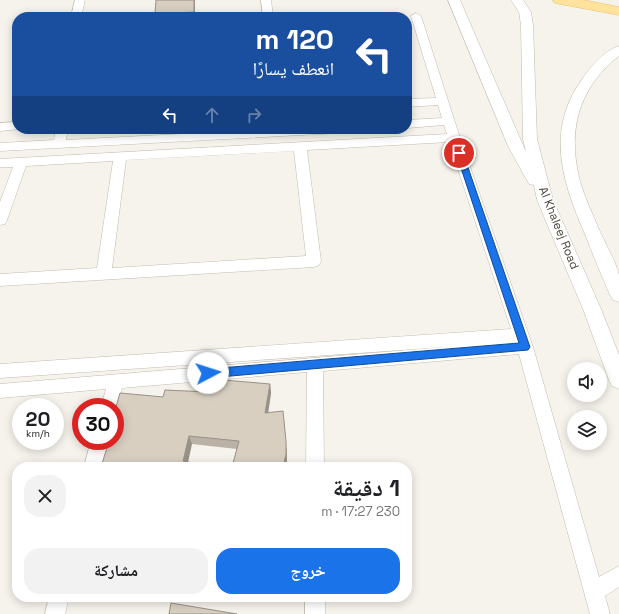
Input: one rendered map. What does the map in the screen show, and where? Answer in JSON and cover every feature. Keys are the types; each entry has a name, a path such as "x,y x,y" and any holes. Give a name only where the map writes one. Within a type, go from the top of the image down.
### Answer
{"main road":[{"path":"560,0 619,12"}],"street":[{"path":"77,12 80,0"},
{"path":"266,0 267,12"},
{"path":"454,0 515,146 545,200"},
{"name":"Al Khaleej Road","path":"518,0 525,12 528,25 530,139 545,200 592,309 619,380"},
{"path":"416,16 442,102 523,341 600,614"},
{"path":"619,50 594,71 576,99 571,114 568,150 570,168 576,192 619,295"},
{"path":"412,103 442,102"},
{"path":"412,124 449,121"},
{"path":"0,127 12,126"},
{"path":"59,144 61,134"},
{"path":"0,147 232,134"},
{"path":"0,163 454,138"},
{"path":"0,280 314,261 300,147"},
{"path":"104,273 120,157"},
{"path":"0,220 21,162"},
{"path":"0,390 315,364 523,341"},
{"path":"0,371 523,341"},
{"path":"315,364 315,462"},
{"path":"111,398 116,381"},
{"path":"94,462 98,450"},
{"path":"593,592 619,576"},
{"path":"55,614 58,602"},
{"path":"315,602 315,614"}],"building":[{"path":"156,0 194,0 194,12 155,12"},
{"path":"212,379 270,384 265,413 283,411 286,441 284,462 233,462 239,441 189,436 183,461 188,462 103,462 106,450 124,450 124,398 119,398 120,393 163,397 165,390 209,392"},
{"path":"171,603 237,614 169,614"}],"route":[{"path":"208,373 525,347 459,153"}]}
